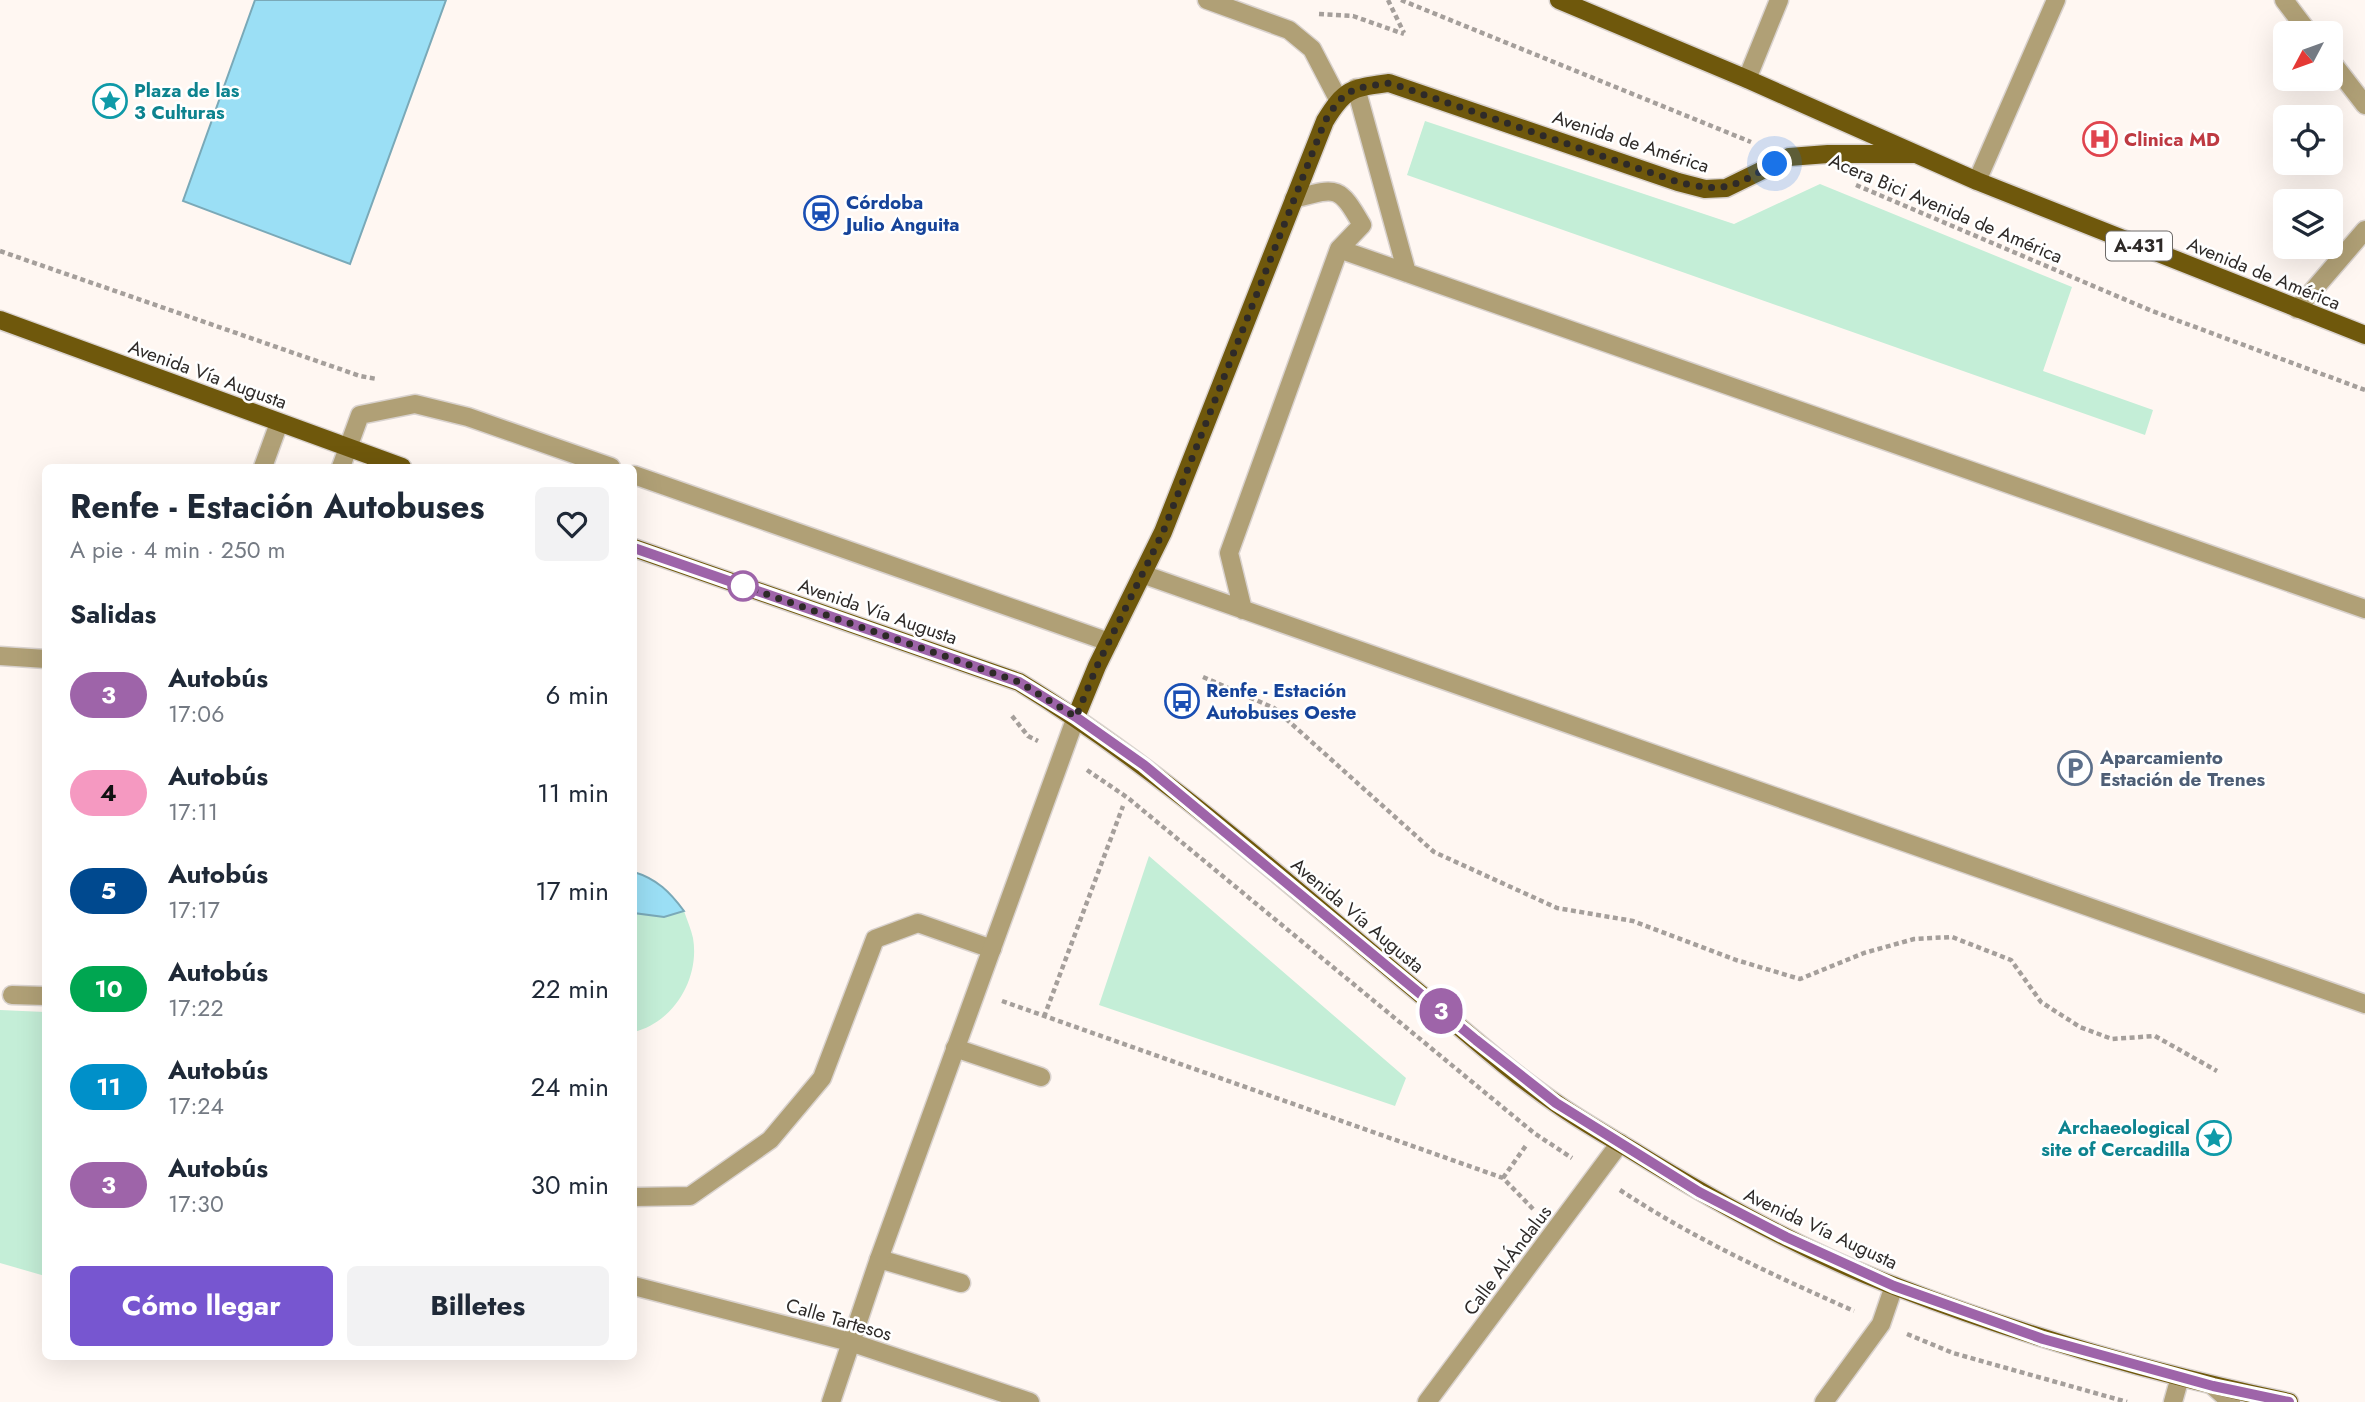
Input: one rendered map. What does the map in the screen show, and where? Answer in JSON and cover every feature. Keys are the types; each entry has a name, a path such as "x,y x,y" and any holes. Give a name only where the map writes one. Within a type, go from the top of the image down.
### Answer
{"main road":[{"name":"Avenida de América","path":"1559,0 1747,79 1977,181 2365,335"},
{"name":"Avenida de América","path":"1338,99 1356,88 1390,83 1665,178 1705,188 1726,188 1789,157 1914,153"},
{"path":"1076,717 1163,532 1325,121 1338,99"},
{"name":"Avenida Vía Augusta","path":"0,320 393,464"},
{"name":"Avenida Vía Augusta","path":"637,549 1019,682 1076,717 1144,765 1556,1103 1699,1192 1748,1218 1894,1286 2043,1339 2213,1386 2289,1402"}],"street":[{"path":"1207,0 1289,30 1312,49 1338,99"},
{"path":"1747,79 1779,0"},
{"path":"1977,181 2056,0"},
{"path":"2284,0 2300,21"},
{"path":"2343,77 2365,105"},
{"path":"1356,88 1407,273"},
{"path":"1243,610 1229,553 1339,250 1362,225 1346,197 1327,190 1294,199"},
{"path":"2297,309 2365,230"},
{"path":"1339,250 2365,609"},
{"path":"342,464 360,415 415,404 468,417 602,464"},
{"path":"264,464 279,423"},
{"path":"637,476 1109,642"},
{"path":"1142,575 2365,1004"},
{"path":"0,656 42,659"},
{"path":"831,1402 878,1259 1076,717"},
{"path":"637,1197 690,1196 770,1140 822,1078 875,939 918,923 992,949"},
{"path":"12,995 42,996"},
{"path":"955,1048 1041,1077"},
{"name":"Calle Al-Ándalus","path":"1427,1402 1620,1143"},
{"path":"878,1259 961,1283"},
{"path":"1824,1402 1881,1324 1894,1286"},
{"name":"Calle Tartesos","path":"637,1287 849,1342 1030,1402"},
{"path":"2173,1402 2179,1377"},
{"path":"2213,1386 2231,1402"}],"path":[{"path":"1317,14 1353,16 1404,34 1388,0"},
{"path":"1401,0 1789,157"},
{"name":"Acera Bici Avenida de América","path":"1852,183 2152,311 2365,390"},
{"path":"1203,677 1274,709 1434,852 1557,908 1633,921 1736,960 1800,979 1864,953 1914,939 1952,937 2011,960 2041,1002 2080,1027 2112,1039 2155,1036 2217,1071"},
{"path":"1044,1017 1124,806"},
{"path":"975,992 1503,1178 1555,1231"},
{"path":"1503,1178 1527,1144"}],"green space":[{"path":"1425,121 1734,224 1820,184 2072,287 2043,371 2153,410 2145,435 1407,175"},
{"path":"1149,856 1406,1078 1395,1106 1099,1005"},
{"path":"684,911 693,938 692,968 688,983 672,1008 661,1019 637,1031 637,913 664,917"},
{"path":"0,1010 42,1012 42,1275 0,1263"}],"water":[{"path":"255,0 446,0 350,264 183,201"},
{"path":"637,873 662,887 684,911 664,917 637,913"}],"bus line":[{"name":"3","path":"637,549 1019,682 1076,717 1144,765 1556,1103 1699,1192 1786,1237 1894,1286 2043,1339 2213,1386 2289,1402"}],"place":[{"name":"Plaza de las 3 Culturas","path":"110,101"},
{"name":"Clinica MD","path":"2100,139"},
{"name":"Córdoba Julio Anguita","path":"821,213"},
{"name":"Renfe - Estación Autobuses Oeste","path":"1182,701"},
{"name":"Aparcamiento Estación de Trenes","path":"2075,768"},
{"name":"Archaeological site of Cercadilla","path":"2214,1138"}],"route":[{"path":"743,586 737,584 1019,682 1076,717 1097,666 1163,532 1325,121 1338,99 1356,88 1390,83 1678,182 1705,188 1726,188 1775,164"}]}
